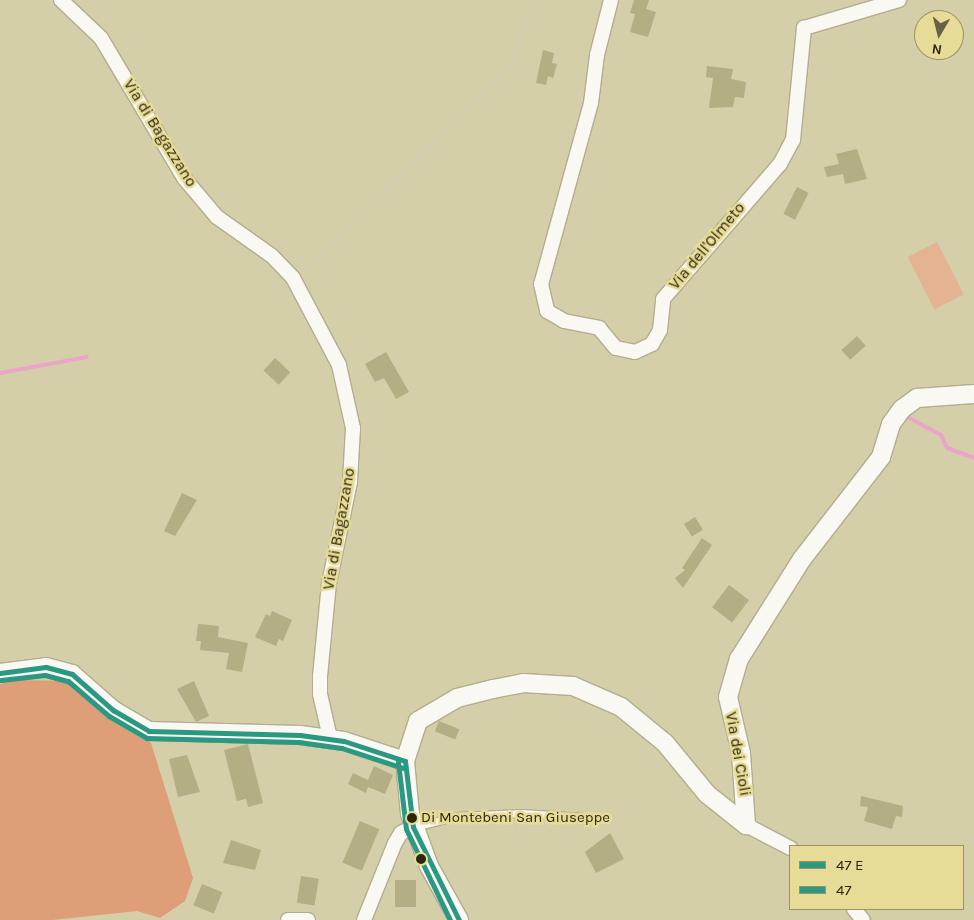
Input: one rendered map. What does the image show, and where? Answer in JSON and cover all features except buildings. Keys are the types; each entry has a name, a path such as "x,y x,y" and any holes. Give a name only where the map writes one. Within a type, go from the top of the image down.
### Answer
{"street":[{"name":"Via di Bagazzano","path":"61,0 101,38 190,185 217,217 272,256 293,278 315,314 339,365 353,428 350,482 329,583 320,676 320,694 330,738"},
{"name":"Via dell'Olmeto","path":"611,0 597,55 591,104 541,284 547,311 564,321 600,328 616,348 635,352 652,344 660,330 663,299 780,164 792,140 804,28 898,0"},
{"name":"Via dei Cioli","path":"746,825 741,753 728,697 738,658 802,559 881,457 891,424 902,409 917,398 974,394"},
{"path":"0,673 34,667 59,669 82,680 128,720 149,731 330,738 405,762 413,827 429,866 460,920"},
{"name":"Via dei Cioli","path":"405,762 418,721 457,698 524,684 573,686 621,706 665,743 707,794 746,825"},
{"path":"746,825 789,847"},
{"path":"364,920 395,843 401,833 413,827"},
{"path":"855,910 863,920"},
{"path":"288,920 308,920"}],"lane":[{"path":"413,827 457,816 522,813 599,818"}],"path":[{"path":"293,278 499,79 511,63 537,0"}],"shaded area":[{"path":"937,242 964,295 934,310 908,257"},
{"path":"18,680 69,681 97,708 151,743 193,878 185,901 160,918 137,911 52,920 0,920 0,684"}],"waterway":[{"path":"0,373 87,357"},
{"path":"904,415 941,435 947,448 974,458"}],"transit line":[{"path":"0,673 46,667 72,674 113,710 149,731 300,735 344,741 405,761"},
{"name":"47","path":"1,680 45,675 68,681 109,716 147,738 299,742 342,748 403,768"},
{"path":"405,761 413,827 459,920"},
{"name":"47","path":"398,762 406,829 450,920"}],"place":[{"name":"Di Montebeni San Giuseppe","path":"412,818"}]}
